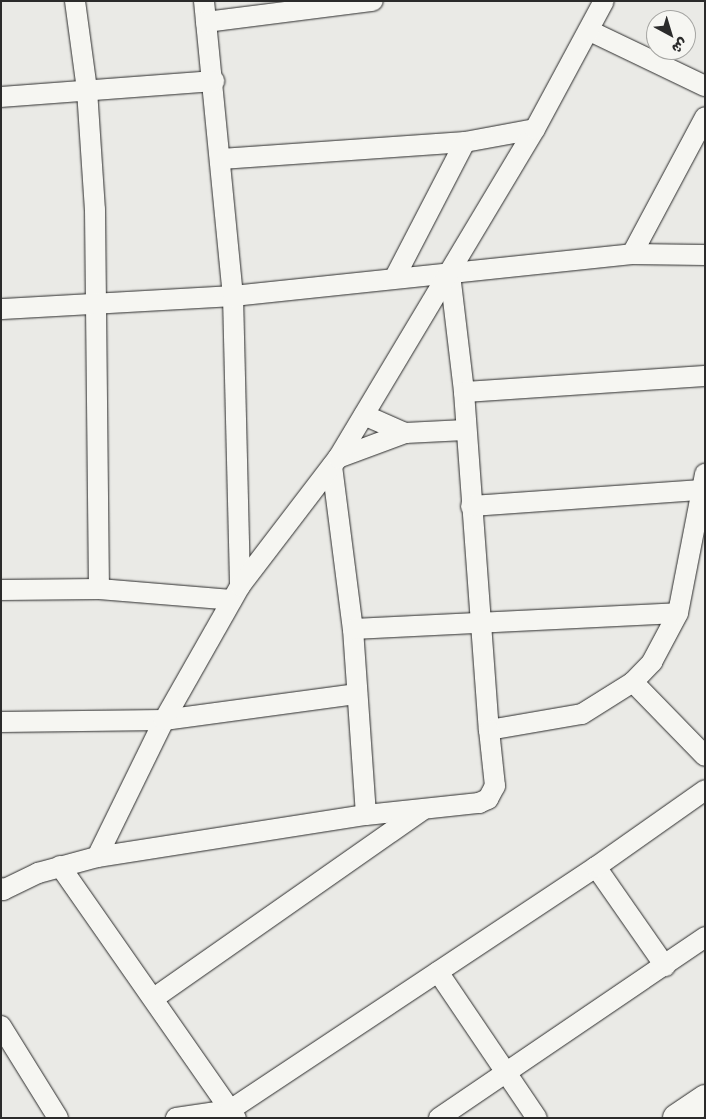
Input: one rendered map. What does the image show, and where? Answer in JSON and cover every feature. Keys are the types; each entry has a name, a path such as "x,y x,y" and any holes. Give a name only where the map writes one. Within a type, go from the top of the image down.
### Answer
{"main road":[{"path":"677,1118 705,1099"}],"street":[{"path":"75,1 87,90 95,210 99,589"},
{"path":"204,1 214,81 234,296 236,593"},
{"path":"206,22 373,1"},
{"path":"97,857 164,720 236,593 335,462 450,274 535,129 590,31 604,1"},
{"path":"590,31 705,86"},
{"path":"1,96 214,81"},
{"path":"632,254 705,117"},
{"path":"221,159 465,142 535,129"},
{"path":"396,277 465,142"},
{"path":"1,309 96,306 234,296 396,277 450,274 632,254 705,255"},
{"path":"2,890 60,866 97,857 366,815 426,807 479,803 488,799 495,786 465,430 464,392 450,274"},
{"path":"464,392 705,376"},
{"path":"364,415 405,433"},
{"path":"335,462 405,433 465,430"},
{"path":"335,462 353,629 366,815"},
{"path":"471,506 703,491 678,613 652,662 633,682 582,714 489,730"},
{"path":"1,590 99,589 236,593"},
{"path":"353,629 678,613"},
{"path":"633,682 705,756"},
{"path":"1,722 164,720 357,694"},
{"path":"176,1118 233,1114 438,972 596,867 705,790"},
{"path":"154,998 426,807"},
{"path":"60,866 154,998 233,1114"},
{"path":"596,867 664,966"},
{"path":"439,1118 705,937"},
{"path":"438,972 537,1118"},
{"path":"1,1026 58,1118"}]}
